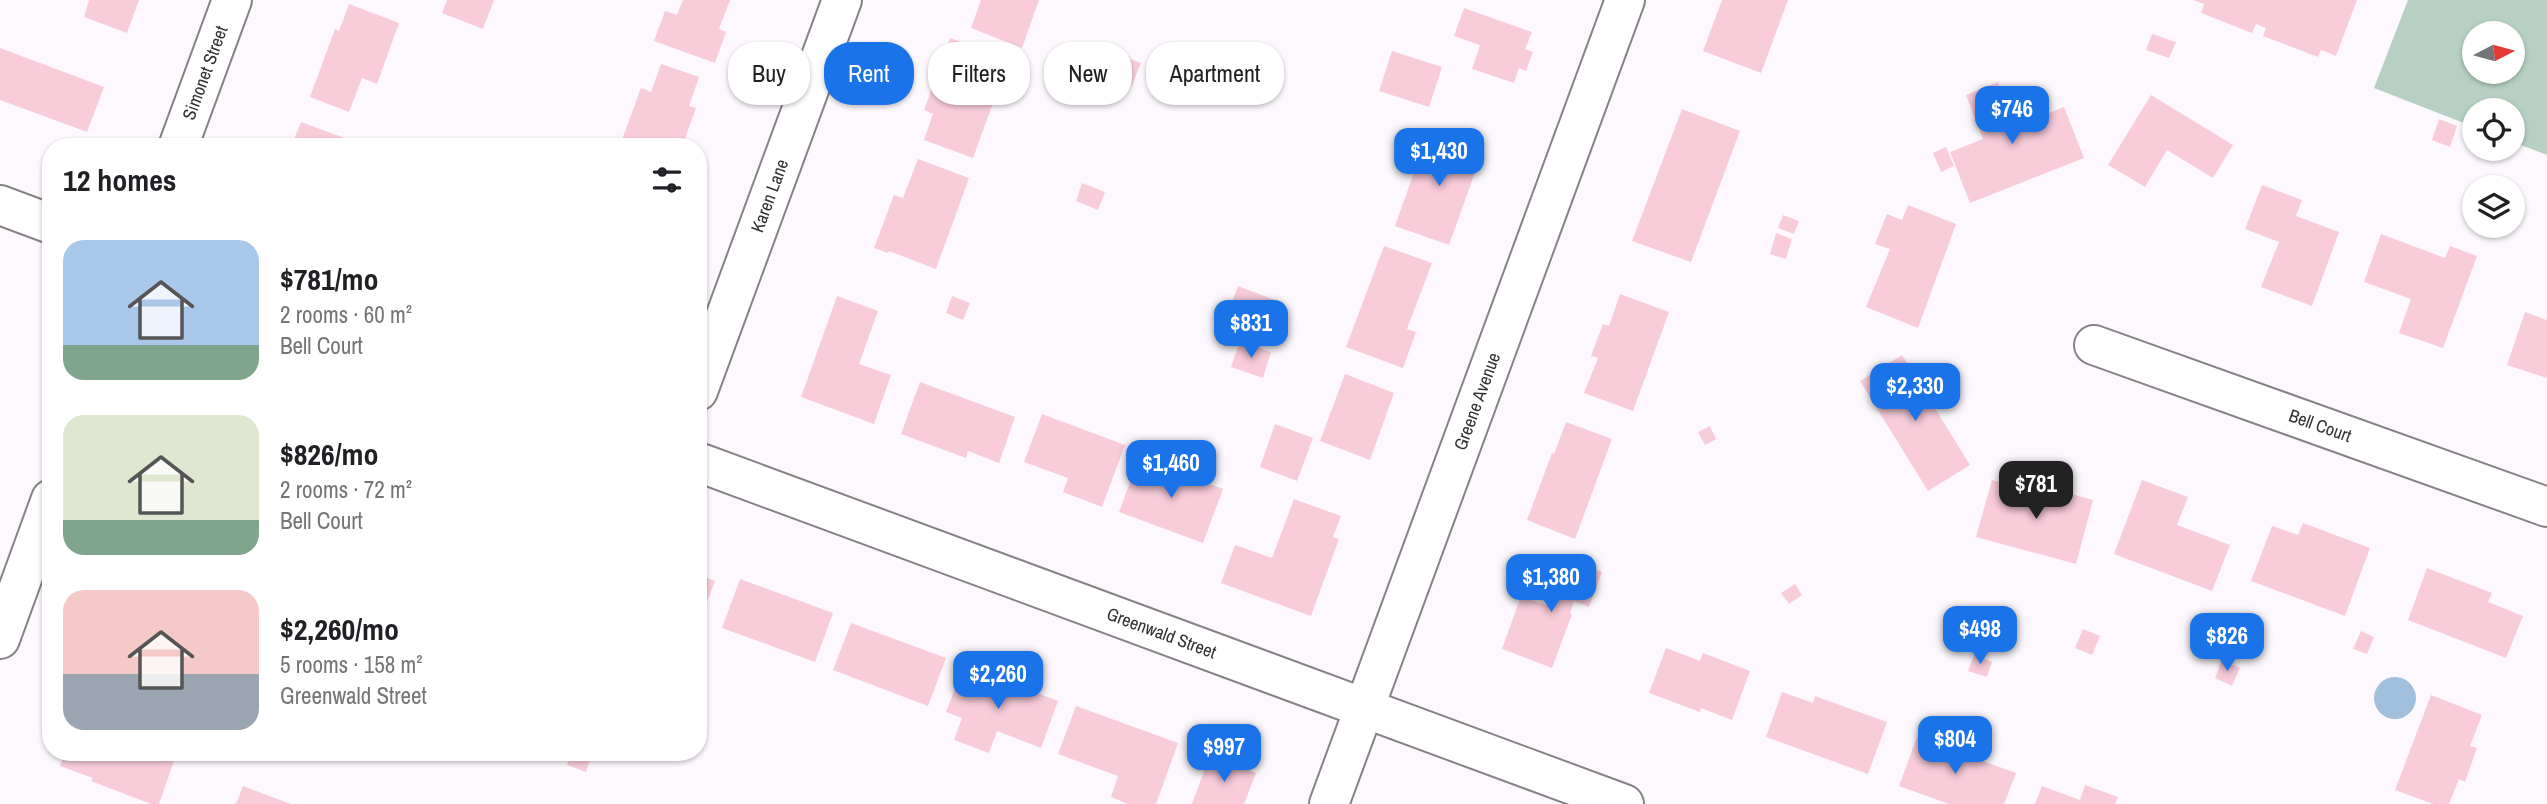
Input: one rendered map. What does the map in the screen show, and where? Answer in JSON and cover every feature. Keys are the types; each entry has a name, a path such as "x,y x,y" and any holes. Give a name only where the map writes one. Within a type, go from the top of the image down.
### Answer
{"street":[{"name":"Simonet Street","path":"181,138 232,0"},
{"name":"Karen Lane","path":"707,367 842,0"},
{"name":"Greene Avenue","path":"1329,804 1625,0"},
{"path":"0,205 42,221"},
{"name":"Bell Court","path":"2094,345 2547,507"},
{"name":"Greenwald Street","path":"707,465 1624,804"},
{"path":"0,639 42,524"}],"green space":[{"path":"2408,0 2547,0 2547,155 2525,147 2525,98 2462,98 2462,122 2374,88"}],"water":[{"path":"2395,677 2410,683 2416,698 2410,713 2395,719 2380,713 2374,698 2380,683"}],"building":[{"path":"89,0 139,0 127,33 84,17"},
{"path":"447,0 494,0 483,29 442,13"},
{"path":"683,0 730,0 719,29 726,32 715,63 654,41 665,11 677,15"},
{"path":"981,0 1039,0 1024,42 1007,42 971,28"},
{"path":"1722,0 1788,0 1761,73 1703,51"},
{"path":"2193,0 2357,0 2336,56 2321,50 2318,57 2263,36 2266,28 2256,24 2252,33 2201,13 2204,4"},
{"path":"349,4 399,23 377,84 362,78 349,112 310,97 335,29 339,31"},
{"path":"1464,8 1532,32 1525,49 1533,52 1526,71 1519,68 1514,83 1472,69 1480,45 1454,36"},
{"path":"2152,34 2176,42 2169,58 2146,50"},
{"path":"0,48 104,87 87,132 0,100"},
{"path":"1392,51 1442,67 1429,107 1379,91"},
{"path":"1132,60 1141,63 1132,85"},
{"path":"661,64 699,77 689,106 696,108 685,138 623,138 641,88 651,92"},
{"path":"1998,82 2016,126 2064,107 2084,158 1970,203 1950,152 1983,139 1966,95"},
{"path":"2151,95 2233,145 2213,178 2167,150 2145,187 2108,165"},
{"path":"928,99 928,105 992,105 973,158 924,140 933,114 924,110"},
{"path":"1682,109 1740,131 1691,262 1632,241"},
{"path":"2439,119 2457,126 2450,147 2432,140"},
{"path":"301,122 344,138 295,138"},
{"path":"1429,130 1483,150 1449,245 1395,226"},
{"path":"1946,147 1954,166 1941,172 1933,153"},
{"path":"918,159 969,178 936,269 874,248 894,195 903,198"},
{"path":"1082,183 1105,192 1098,210 1076,201"},
{"path":"2262,185 2302,200 2296,216 2339,232 2312,306 2261,287 2279,242 2245,229"},
{"path":"1908,205 1956,224 1918,328 1866,307 1890,249 1875,244 1887,214 1902,220"},
{"path":"1783,215 1799,221 1794,234 1778,228"},
{"path":"1776,233 1792,239 1786,259 1770,254"},
{"path":"2381,234 2445,258 2450,246 2477,256 2443,348 2399,333 2411,299 2364,282"},
{"path":"1384,246 1432,263 1407,329 1416,332 1403,368 1346,347"},
{"path":"1238,286 1280,302 1269,332 1227,316"},
{"path":"1620,294 1669,312 1633,411 1584,393 1598,358 1591,356 1603,324 1609,326"},
{"path":"837,296 878,311 859,364 891,375 874,424 801,397"},
{"path":"952,296 970,303 963,320 946,313"},
{"path":"2525,312 2547,320 2547,378 2507,365"},
{"path":"1240,341 1271,352 1263,378 1231,367"},
{"path":"1902,355 1970,465 1928,491 1860,381"},
{"path":"1345,374 1394,393 1370,460 1320,441"},
{"path":"920,382 1015,417 999,463 968,451 966,458 901,434"},
{"path":"1042,414 1125,445 1102,507 1063,492 1068,478 1024,462"},
{"path":"1566,422 1612,439 1575,539 1527,520"},
{"path":"1275,424 1313,438 1297,481 1260,467"},
{"path":"1710,426 1716,439 1705,445 1698,432"},
{"path":"1139,458 1223,489 1203,543 1119,512"},
{"path":"1992,480 2048,495 2049,488 2093,500 2076,564 1976,537"},
{"path":"2142,480 2188,497 2177,525 2230,545 2212,591 2114,554"},
{"path":"1294,499 1341,516 1333,537 1339,539 1311,616 1221,583 1235,545 1272,558"},
{"path":"2303,523 2370,548 2345,616 2251,581 2272,526 2298,535"},
{"path":"1561,557 1602,572 1589,607 1574,601 1570,613 1572,614 1552,668 1502,649 1521,596 1546,605 1556,582 1552,581"},
{"path":"2427,568 2492,593 2488,602 2523,616 2506,658 2408,620"},
{"path":"707,578 715,581 707,602"},
{"path":"740,579 833,613 815,662 722,628"},
{"path":"1795,584 1802,595 1789,604 1781,593"},
{"path":"851,623 946,658 928,706 833,670"},
{"path":"2083,629 2100,636 2092,655 2075,648"},
{"path":"2361,631 2374,637 2367,654 2353,649"},
{"path":"1666,648 1700,661 1703,653 1750,671 1732,720 1701,708 1700,712 1649,693"},
{"path":"1974,655 1992,662 1987,677 1968,671"},
{"path":"2222,660 2240,668 2232,686 2215,678"},
{"path":"964,665 1058,701 1041,748 997,731 989,753 954,740 962,718 946,712"},
{"path":"1782,692 1813,703 1815,696 1887,722 1868,774 1766,737"},
{"path":"2431,695 2482,715 2470,746 2477,748 2465,782 2459,779 2449,804 2433,804 2395,790"},
{"path":"1076,706 1178,743 1156,804 1128,804 1111,797 1118,776 1058,754"},
{"path":"1917,737 2016,773 2004,804 1949,804 1899,786"},
{"path":"1210,755 1256,773 1244,804 1192,804"},
{"path":"62,761 174,761 159,804 151,804 91,781 93,778 60,766"},
{"path":"569,761 590,761 586,772 567,765"},
{"path":"2085,785 2118,797 2115,804 2035,804 2042,786 2080,800"},
{"path":"243,786 291,804 236,804"}]}
